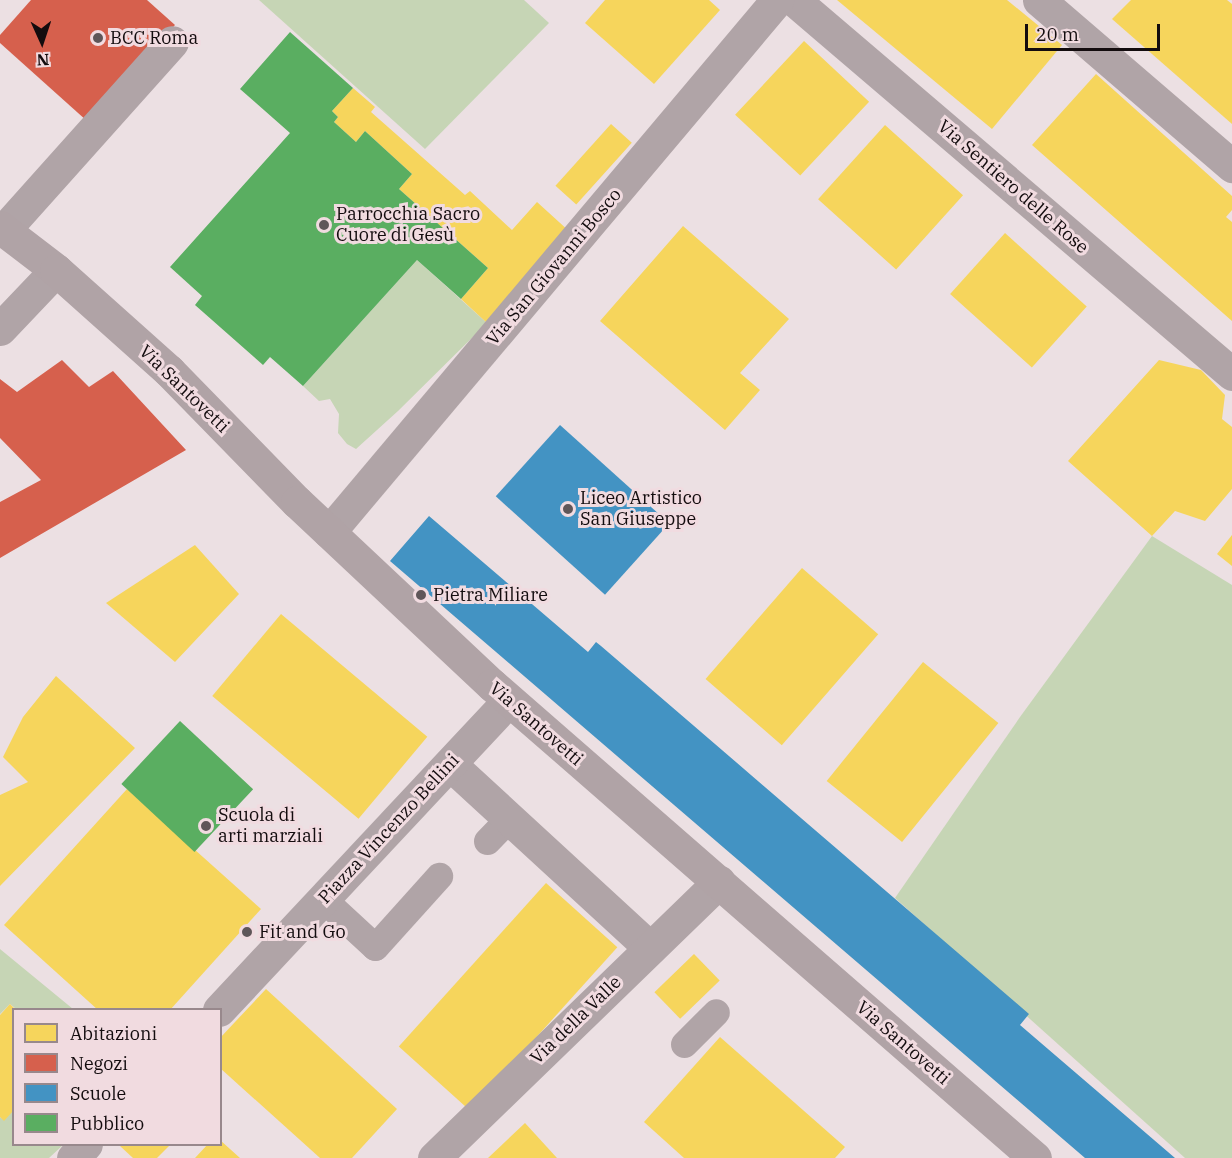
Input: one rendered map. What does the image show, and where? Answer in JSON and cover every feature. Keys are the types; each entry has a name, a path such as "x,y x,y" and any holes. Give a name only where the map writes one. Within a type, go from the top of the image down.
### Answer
{"main road":[{"name":"Via Santovetti","path":"2,228 56,270 169,371 329,532 509,700 1035,1158"}],"street":[{"name":"Via San Giovanni Bosco","path":"329,532 777,0"},
{"name":"Via Sentiero delle Rose","path":"794,0 1232,374"},
{"path":"1039,0 1232,166"},
{"path":"2,228 172,42"},
{"path":"0,329 56,270"},
{"name":"Piazza Vincenzo Bellini","path":"221,1008 509,700"},
{"path":"450,764 498,829 651,948"},
{"name":"Via della Valle","path":"434,1158 719,882"},
{"path":"73,1158 84,1146"}],"lane":[{"path":"324,900 375,947 439,876"},
{"path":"684,1044 716,1012"}],"green space":[{"path":"259,0 524,0 549,23 425,149"},
{"path":"417,260 487,323 356,449 347,444 338,433 339,414 330,399 319,401 303,386"},
{"path":"1152,536 1232,585 1232,1158 1185,1158 895,898 1020,717"},
{"path":"0,949 72,1008 15,1008 10,1004 0,1014"},
{"path":"12,1111 12,1146 62,1146 49,1158 0,1158 0,1117 4,1120"}],"building: Abitazioni":[{"path":"605,0 709,0 720,10 654,84 585,23"},
{"path":"837,0 1007,0 1062,45 992,129"},
{"path":"1131,0 1227,0 1232,4 1232,124 1112,19"},
{"path":"804,41 869,102 800,176 735,115"},
{"path":"1096,74 1232,196 1232,210 1226,217 1232,222 1232,321 1032,145"},
{"path":"353,88 375,107 371,112 465,195 470,191 512,230 537,202 570,232 487,323 461,299 488,268 399,189 412,174 365,131 356,142 334,122 338,117 332,111"},
{"path":"611,124 632,143 576,204 555,186"},
{"path":"885,125 963,195 896,270 818,199"},
{"path":"683,226 789,319 740,373 760,390 725,430 600,321"},
{"path":"1005,233 1087,307 1032,368 950,294"},
{"path":"1159,360 1201,370 1225,395 1222,419 1232,427 1232,489 1205,521 1175,511 1152,536 1068,461"},
{"path":"1232,535 1232,566 1217,554"},
{"path":"195,545 239,594 175,662 106,603"},
{"path":"802,568 878,634 782,745 706,679"},
{"path":"281,614 427,737 359,819 212,696"},
{"path":"923,662 998,723 902,842 827,781"},
{"path":"56,676 135,748 0,886 0,795 28,782 3,757 23,717"},
{"path":"127,789 261,909 172,1008 96,1008 4,925"},
{"path":"546,883 617,947 470,1111 399,1046"},
{"path":"694,954 720,981 680,1019 654,992"},
{"path":"266,989 397,1109 352,1158 320,1158 222,1070 222,1036"},
{"path":"10,1004 14,1008 12,1008 12,1112 4,1121 0,1117 0,1015"},
{"path":"720,1037 845,1147 835,1158 684,1158 644,1122"},
{"path":"525,1123 557,1158 488,1158"},
{"path":"222,1142 240,1158 195,1158 206,1146 222,1146"},
{"path":"120,1146 169,1146 157,1158 133,1158"}],"building: Negozi":[{"path":"31,0 147,0 175,25 87,121 0,43 0,35"},
{"path":"62,360 89,387 113,371 186,450 0,558 0,502 41,480 0,438 0,379 17,392"}],"building: Scuole":[{"name":"Liceo Artistico San Giuseppe","path":"560,425 669,523 605,595 496,496"},
{"path":"429,516 588,652 596,642 601,646 1029,1014 1020,1025 1175,1158 1085,1158 390,561"}],"building: Pubblico":[{"name":"Parrocchia Sacro Cuore di Gesù","path":"290,32 353,88 332,111 338,117 334,122 356,142 365,131 412,174 399,189 488,268 461,299 417,260 303,386 270,357 263,365 195,305 202,296 170,267 290,133 240,89"},
{"path":"180,721 253,789 194,852 121,784"}],"place":[{"name":"BCC Roma","path":"98,38"},
{"name":"Parrocchia Sacro Cuore di Gesù","path":"324,225"},
{"name":"Liceo Artistico San Giuseppe","path":"568,509"},
{"name":"Pietra Miliare","path":"421,595"},
{"name":"Scuola di arti marziali","path":"206,826"},
{"name":"Fit and Go","path":"247,932"}]}
